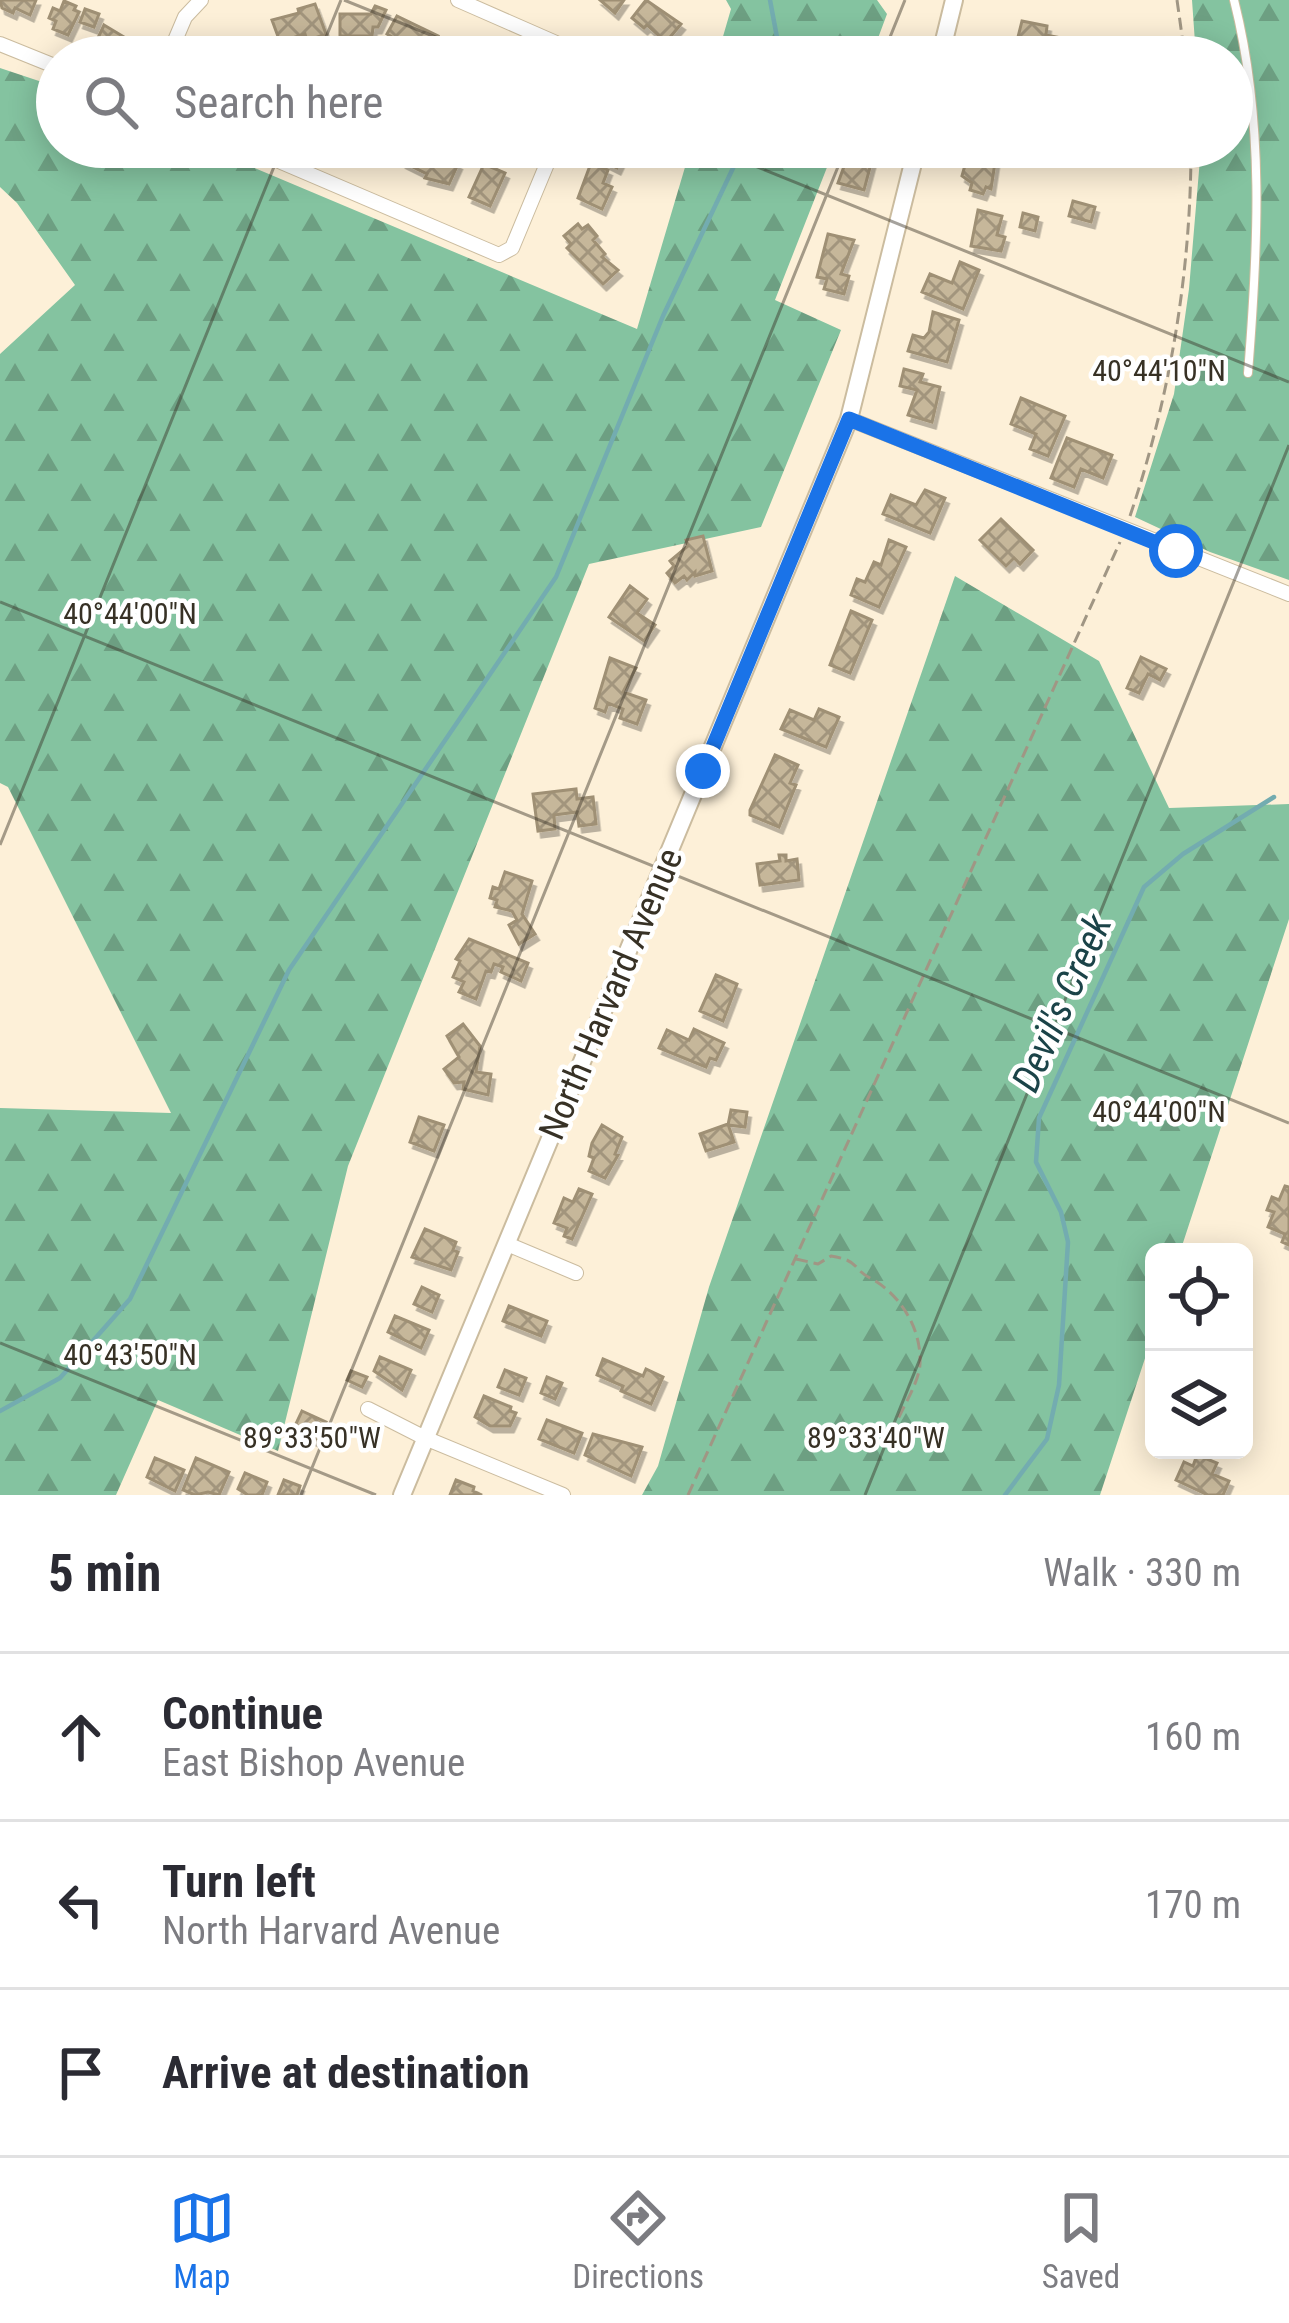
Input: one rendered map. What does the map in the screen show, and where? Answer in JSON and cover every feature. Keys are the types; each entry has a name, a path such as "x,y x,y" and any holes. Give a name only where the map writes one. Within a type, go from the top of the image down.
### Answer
{"street":[{"path":"176,36 184,17 201,0"},
{"path":"458,0 540,36"},
{"path":"945,36 954,0"},
{"path":"0,44 36,59"},
{"path":"295,168 499,255 510,251 545,168"},
{"name":"North Harvard Avenue","path":"402,1495 849,419 912,168"},
{"path":"849,419 1289,594"},
{"path":"507,1244 576,1273"},
{"path":"368,1409 563,1495"}],"lane":[{"path":"1234,0 1243,36"},
{"path":"1248,373 1256,267 1253,127"}],"path":[{"path":"1177,0 1182,36"},
{"path":"688,1495 1124,531 1155,442 1171,361 1186,258 1190,168"},
{"path":"794,1258 818,1264 832,1256 852,1259 868,1278 880,1281 899,1297 920,1364 895,1426"}],"green space":[{"path":"726,0 877,0 887,14 879,36 723,36 731,9"},
{"path":"1192,0 1289,0 1289,580 1210,552 1135,517 1174,394 1199,168 1253,168 1253,36 1195,36"},
{"path":"0,68 36,80 36,168 255,168 637,329 685,168 827,168 775,300 841,330 761,527 589,564 348,1166 278,1451 158,1400 116,1495 0,1495 0,1108 171,1113 8,787 0,783 0,354 75,285 17,203 0,187"},
{"path":"955,576 1099,661 1169,808 1289,804 1289,919 1183,1243 1145,1243 1145,1358 1100,1495 642,1495 658,1466 709,1287"}],"building":[{"path":"0,0 36,0 30,15 2,8"},
{"path":"600,0 624,0 615,13"},
{"path":"646,0 681,24 671,36 659,36 632,18"},
{"path":"64,1 79,12 68,35 53,29 56,21 49,18 53,8 60,11"},
{"path":"315,4 326,34 278,36 272,20 299,13 298,9"},
{"path":"375,6 386,10 372,36 340,36 340,14 371,14"},
{"path":"85,9 99,14 94,27 80,22"},
{"path":"397,16 438,36 390,36 387,34"},
{"path":"1022,21 1047,26 1046,35 1051,36 1018,36"},
{"path":"104,25 122,36 99,36"},
{"path":"415,168 456,168 449,184 425,178 427,174"},
{"path":"482,168 505,173 490,206 469,197"},
{"path":"589,168 608,170 603,183 612,187 602,209 578,198"},
{"path":"843,168 870,168 864,190 838,183"},
{"path":"964,168 994,168 991,189 986,187 983,194 970,190 972,183 962,176"},
{"path":"1073,201 1095,207 1091,222 1069,216"},
{"path":"978,210 1002,216 997,235 1005,237 1001,251 971,246"},
{"path":"1023,213 1038,217 1035,231 1020,227"},
{"path":"578,224 582,229 588,225 605,254 602,257 618,270 603,284 567,248 571,244 564,236"},
{"path":"828,234 854,240 841,274 849,276 844,294 824,289 827,279 817,277"},
{"path":"960,262 979,270 963,309 922,292 930,274 952,283"},
{"path":"933,312 959,320 947,362 908,351 913,335 924,338 929,332"},
{"path":"904,369 923,374 920,382 940,387 932,422 908,415 917,390 900,386"},
{"path":"1021,398 1065,416 1048,456 1030,449 1036,434 1011,424"},
{"path":"1067,438 1112,455 1103,478 1081,469 1074,487 1051,478"},
{"path":"925,490 945,498 930,533 883,514 891,495 916,505"},
{"path":"1001,519 1033,550 1020,564 1014,558 1006,566 980,540"},
{"path":"703,536 712,571 695,576 695,572 675,583 667,573 674,566 670,561 688,546 686,540"},
{"path":"889,540 906,547 879,607 851,595 857,579 865,582 874,562 881,565"},
{"path":"630,586 647,599 637,613 655,625 644,641 609,617"},
{"path":"851,611 872,620 850,673 830,665"},
{"path":"1141,657 1166,669 1160,680 1148,674 1139,693 1127,688"},
{"path":"610,658 636,668 623,692 646,700 637,724 620,718 623,709 608,703 605,712 595,708"},
{"path":"819,709 839,717 826,747 781,729 790,710 814,720"},
{"path":"775,755 798,765 790,783 796,785 779,827 750,815"},
{"path":"576,789 577,799 593,797 596,824 579,826 577,812 554,815 555,829 538,831 533,794"},
{"path":"779,855 786,855 786,861 797,859 799,880 760,885 757,864 780,861"},
{"path":"505,872 532,881 522,914 535,934 519,944 509,925 517,920 512,911 495,907 497,900 490,898"},
{"path":"469,939 528,963 521,981 494,964 491,972 486,971 476,999 459,992 464,982 453,977 460,961 456,959"},
{"path":"716,975 737,984 723,1021 700,1011"},
{"path":"463,1024 480,1046 476,1072 491,1074 488,1095 463,1089 464,1082 454,1083 444,1069 459,1057 447,1036"},
{"path":"694,1029 724,1043 716,1060 710,1058 706,1067 659,1048 667,1030 689,1040"},
{"path":"731,1110 747,1112 745,1127 728,1125"},
{"path":"419,1117 444,1125 434,1151 410,1142"},
{"path":"728,1124 734,1142 706,1151 700,1134"},
{"path":"602,1125 622,1137 605,1178 589,1171 592,1143"},
{"path":"1285,1186 1289,1187 1289,1245 1282,1242 1285,1234 1268,1227 1274,1212 1267,1210 1272,1197 1279,1200"},
{"path":"579,1189 592,1194 572,1239 564,1236 567,1228 554,1223 564,1198 573,1202"},
{"path":"425,1229 456,1242 453,1250 458,1252 451,1270 412,1257"},
{"path":"422,1287 439,1295 432,1312 414,1304"},
{"path":"509,1306 547,1321 541,1336 503,1321"},
{"path":"395,1316 429,1330 421,1348 388,1332"},
{"path":"380,1357 411,1370 402,1390 374,1371"},
{"path":"603,1359 643,1376 646,1369 663,1377 651,1404 597,1375"},
{"path":"505,1370 526,1378 519,1395 498,1387"},
{"path":"351,1371 367,1377 362,1387 347,1380"},
{"path":"547,1377 562,1383 555,1399 541,1393"},
{"path":"484,1396 511,1407 516,1413 510,1426 490,1426 475,1417"},
{"path":"302,1411 326,1422 317,1441 293,1430"},
{"path":"547,1420 582,1433 574,1453 539,1439"},
{"path":"593,1434 642,1447 631,1476 585,1455"},
{"path":"155,1458 184,1470 175,1491 147,1477"},
{"path":"196,1458 229,1472 219,1495 183,1490"},
{"path":"1196,1459 1217,1463 1212,1474 1229,1481 1223,1495 1208,1495 1176,1480 1184,1462 1193,1466"},
{"path":"245,1473 267,1482 262,1495 238,1489"},
{"path":"284,1480 300,1486 297,1495 278,1495"},
{"path":"456,1480 474,1487 482,1495 450,1495"}],"waterway":[{"path":"770,0 777,36"},
{"path":"0,1411 60,1378 130,1299 289,970 556,577 663,316 733,168"},
{"name":"Devil's Creek","path":"1005,1495 1047,1439 1059,1385 1068,1242 1061,1212 1036,1162 1039,1118 1144,887 1183,854 1274,797"}],"route":[{"path":"703,771 849,419 1176,551"}]}
